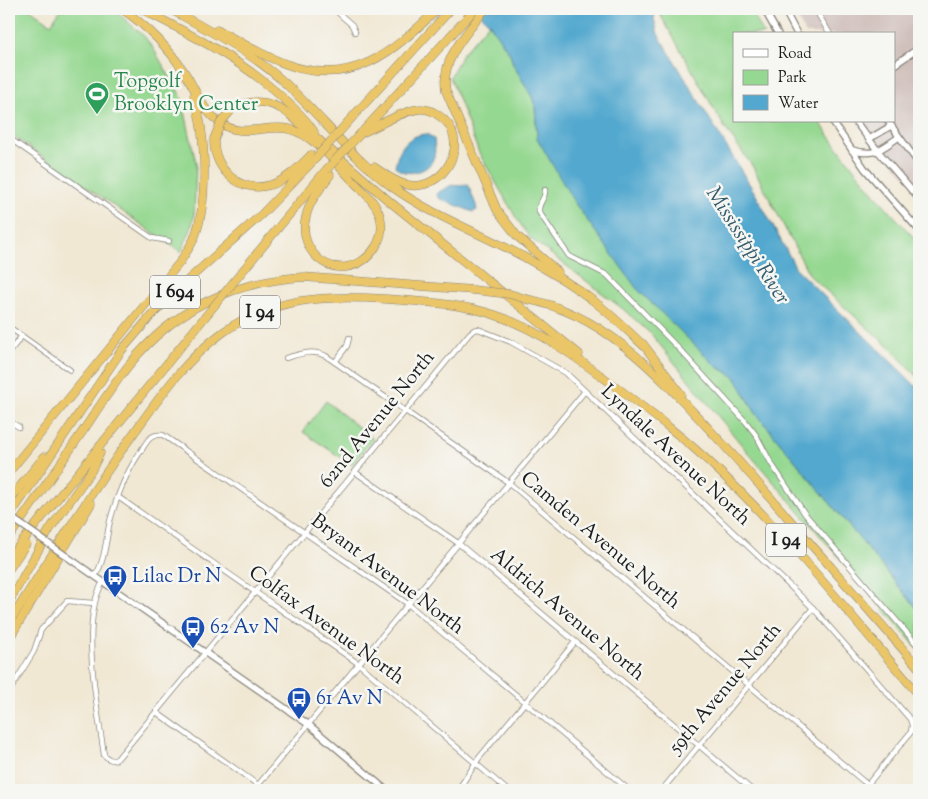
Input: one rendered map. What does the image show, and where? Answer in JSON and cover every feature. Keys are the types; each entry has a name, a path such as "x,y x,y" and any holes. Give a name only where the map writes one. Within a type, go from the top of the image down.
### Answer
{"highway":[{"path":"122,9 155,35 187,75 204,108 220,124 239,130 284,128 303,134 315,143 371,200 380,218 379,241 366,258 348,266 335,266 320,259 310,250 305,238 305,220 309,208 328,172"},
{"path":"141,9 207,44 251,71 302,116 318,138"},
{"path":"170,9 259,61 284,82 366,165 392,186 423,206 528,259 577,289 607,312 645,348"},
{"path":"174,9 282,63 305,70 328,71 358,67 384,56 438,9"},
{"name":"I 694","path":"9,558 245,268 328,172 336,158 475,9"},
{"path":"485,9 448,62 445,85 497,210 513,232 533,251 613,314 632,332 669,376 690,409"},
{"name":"I 694","path":"9,516 56,444 121,351 151,316 180,287 262,214 449,11"},
{"path":"9,474 180,262 196,232 202,203 202,136 193,95 175,59"},
{"path":"313,157 273,184 249,186 235,181 223,170 216,157 214,139 220,122 234,108 255,102 274,105 289,114 389,201 636,402"},
{"path":"322,121 375,168 394,180 407,185 424,185 439,177 447,169 454,152 454,138 451,127 442,117 427,110 407,111 361,133"},
{"name":"I 94","path":"9,537 129,365 160,332 178,318 215,297 245,286 274,280 303,278 502,293 541,302 589,323 613,338 644,362 752,476 919,668"},
{"name":"I 94","path":"9,623 97,486 153,407 197,353 222,333 253,315 274,307 308,299 350,297 438,303 495,315 526,327 556,344 682,437 759,512 919,695"},
{"path":"9,602 50,529 91,471 105,442"},
{"path":"9,500 35,466 56,444"},
{"path":"9,639 93,500 97,486"},
{"path":"9,569 61,494"}],"street":[{"path":"334,9 352,25 355,32"},
{"path":"764,9 777,32"},
{"path":"784,9 797,32"},
{"path":"814,9 829,32"},
{"path":"896,64 919,48"},
{"path":"833,122 884,191 919,230"},
{"path":"856,122 919,199"},
{"path":"869,139 890,124 919,164"},
{"path":"852,150 872,154 900,136"},
{"path":"9,138 152,238 169,241"},
{"path":"545,190 545,197 538,206 539,212 569,256 607,275 681,351 741,418 756,435 771,463 805,514 919,647"},
{"path":"9,327 70,370"},
{"name":"Lyndale Avenue North","path":"474,330 511,342 566,373 814,608 910,719 912,725 911,732 868,784"},
{"name":"62nd Avenue North","path":"94,603 92,663 98,711 104,755 114,761 474,330"},
{"path":"9,352 22,336"},
{"path":"334,362 347,346 349,338"},
{"name":"Camden Avenue North","path":"286,358 308,352 317,352 509,483 876,790"},
{"path":"254,790 585,391"},
{"path":"9,421 19,428"},
{"name":"Bryant Avenue North","path":"118,498 124,479 146,443 154,434 164,435 408,604 629,790"},
{"name":"Aldrich Avenue North","path":"355,472 458,544 752,790"},
{"path":"95,576 101,565 118,498"},
{"name":"Colfax Avenue North","path":"118,498 359,664 507,790"},
{"path":"9,516 308,724 386,790"},
{"path":"9,692 34,651 41,630 61,606 67,601 94,603 103,582"},
{"name":"59th Avenue North","path":"662,790 814,608"},
{"path":"458,790 475,763 575,642"},
{"path":"156,712 265,790"},
{"path":"863,790 868,784"},
{"path":"117,790 124,787 130,790"}],"shaded area":[{"path":"792,9 919,9 919,191 894,164 864,122 896,122 896,32 805,32"}],"green space":[{"name":"Topgolf Brooklyn Center","path":"9,9 30,9 51,24 61,9 110,9 120,15 144,36 153,48 182,98 196,163 194,217 181,252 9,132"},
{"path":"657,9 750,9 763,32 733,32 733,122 820,122 867,184 919,243 919,378 890,348 810,276 753,167 725,128"},
{"path":"489,23 510,54 513,64 532,97 535,106 537,138 553,164 716,366 735,377 755,412 919,611 919,650 745,449 651,334 623,309 530,238 515,216 479,153 450,77 463,53"},
{"path":"326,401 373,439 352,465 303,432"}],"water":[{"name":"Mississippi River","path":"476,9 656,9 654,19 658,34 756,195 797,270 919,389 919,611 755,412 735,377 716,366 637,289 574,202 537,138 535,106 532,97 513,64 510,54 489,23"},
{"path":"427,134 434,139 435,148 433,160 428,166 419,171 408,173 395,166 402,148 409,140"},
{"path":"452,185 461,186 468,185 477,210 473,212 438,198 437,193"}],"place":[{"name":"Topgolf Brooklyn Center","path":"97,115"},
{"name":"Lilac Dr N","path":"115,598"},
{"name":"62 Av N","path":"193,649"},
{"name":"61 Av N","path":"299,720"}]}
